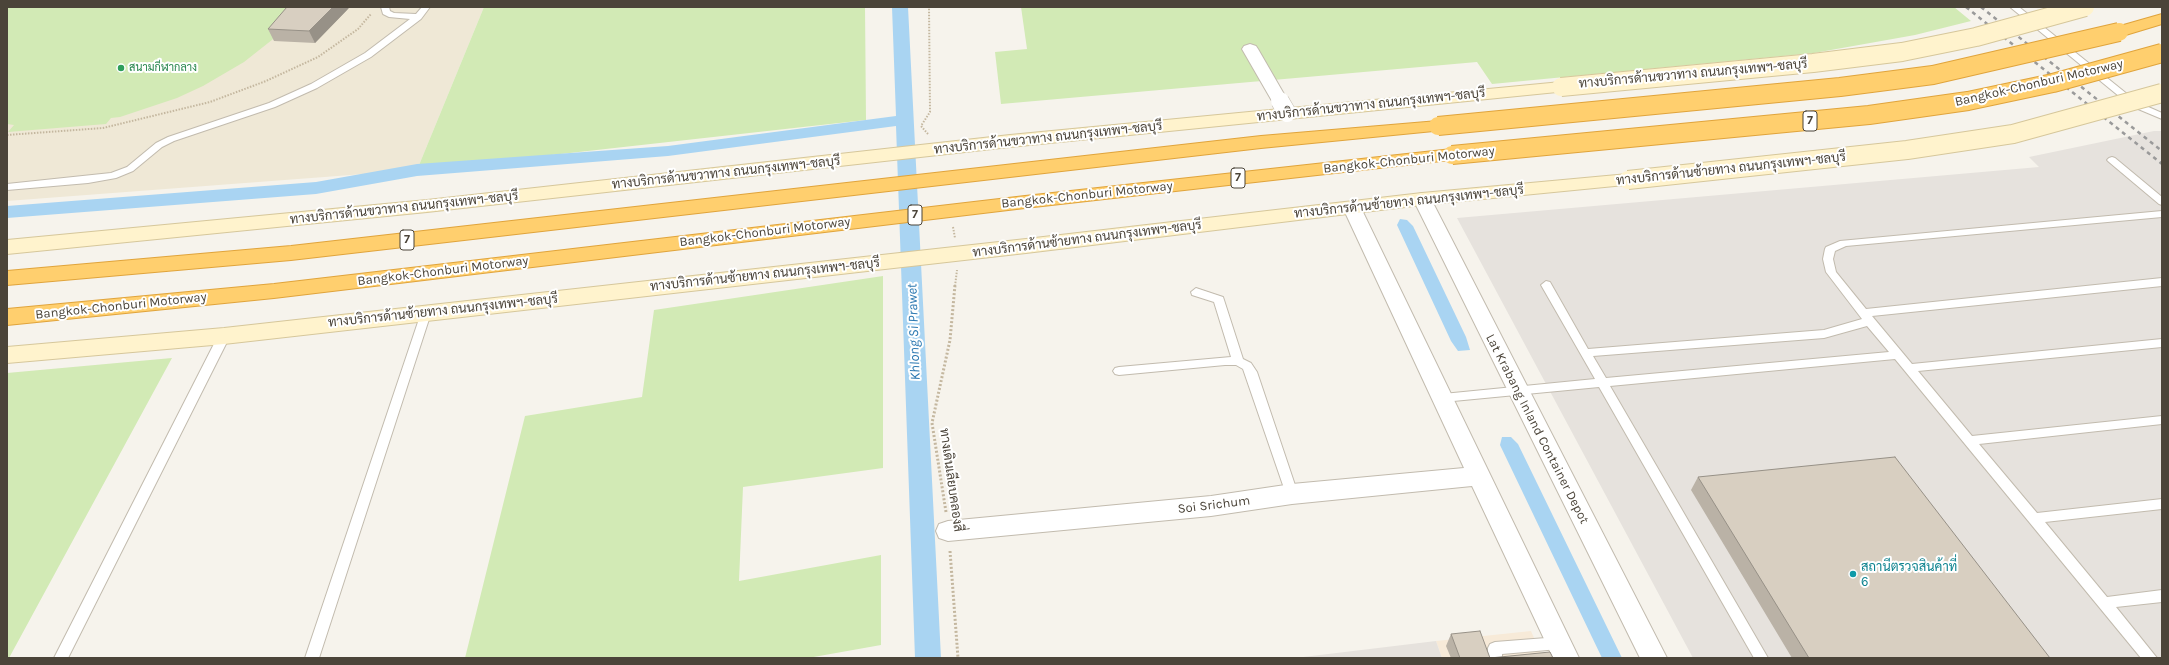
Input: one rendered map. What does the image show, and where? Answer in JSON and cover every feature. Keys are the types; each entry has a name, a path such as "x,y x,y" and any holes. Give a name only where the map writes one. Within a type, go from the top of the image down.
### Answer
{"highway":[{"name":"7","path":"7,278 291,253 1261,142 1840,87 1933,75 2028,54 2162,19"},
{"name":"Bangkok-Chonburi Motorway","path":"7,317 274,291 1024,202 1452,155 1869,115 1960,102 2053,83 2162,53"}],"main road":[{"name":"ทางบริการด้านขวาทาง ถนนกรุงเทพฯ-ชลบุรี","path":"7,247 427,206 1010,141 1284,107 1561,87 1813,63 1902,52 1976,37 2086,7"},
{"name":"ทางบริการด้านซ้ายทาง ถนนกรุงเทพฯ-ชลบุรี","path":"7,356 224,336 799,272 1422,200 1628,180 1907,150 2013,134 2162,93"}],"street":[{"path":"1250,49 1284,107"},
{"name":"Lat Krabang Inland Container Depot","path":"1422,200 1654,658"},
{"path":"1352,208 1562,650"},
{"name":"Soi Srichum","path":"948,531 1211,506 1292,494 1479,476"}],"lane":[{"path":"385,7 386,12 392,15 418,17"},
{"path":"7,187 88,180 113,176 130,170 159,145 171,139 272,105 314,86 368,55 418,17 426,7"},
{"path":"2014,7 2134,104 2162,116"},
{"path":"2112,160 2162,202"},
{"path":"2150,658 1866,317 1831,272 1828,266 1828,254 1830,249 1836,246 2162,214"},
{"path":"1585,352 1824,334 1866,317 2162,282"},
{"path":"1546,285 1761,658"},
{"path":"1196,292 1219,300 1238,361"},
{"path":"312,658 344,557 426,313"},
{"path":"61,658 224,336"},
{"path":"1909,368 2162,343"},
{"path":"1443,398 1898,355"},
{"path":"1119,371 1238,361 1247,366 1251,372 1292,494"},
{"path":"1970,441 2162,420"},
{"path":"2034,518 2162,504"},
{"path":"2105,603 2162,596"},
{"path":"1495,658 1495,648 1562,650"}],"path":[{"path":"921,126 930,112 929,7"},
{"path":"7,135 103,128 149,118 238,93 318,57 358,29 371,14"},
{"path":"57,131 60,128"},
{"name":"ทางเดินเลียบคลองสี่","path":"957,267 950,340 932,423 948,531 958,658"}],"shaded area":[{"path":"7,7 484,7 417,170 7,201"},
{"path":"2154,131 2162,131 2162,658 1693,658 1457,218 2039,167 2029,157"},
{"path":"1531,631 1543,658 1442,658 1436,641"},
{"path":"1436,641 1442,658 1295,658"}],"green space":[{"name":"สนามกีฬากลาง","path":"7,7 304,7 282,32 244,62 203,86 177,98 120,117 111,118 106,124 8,132 14,125 7,124"},
{"path":"484,7 865,7 866,120 417,170"},
{"path":"1021,7 1954,7 1971,21 1915,35 1814,53 1492,84 1477,62 1001,104 995,52 1027,49"},
{"path":"883,276 883,468 743,487 739,581 881,555 881,645 808,658 465,658 525,416 642,397 654,310"},
{"path":"172,358 9,658 7,658 7,373"}],"water":[{"path":"1400,219 1407,220 1413,226 1466,337 1470,350 1458,351 1451,341 1397,225"},
{"path":"1502,437 1511,437 1518,444 1622,658 1602,658 1500,445"}],"building":[{"path":"287,7 333,7 309,31 268,29"},
{"name":"สถานีตรวจสินค้าที่ 6","path":"1895,457 2050,658 1809,658 1698,477"},
{"path":"1480,631 1490,658 1460,658 1451,634"},
{"path":"1550,652 1553,658 1490,658"}],"waterway":[{"name":"Khlong Si Prawet","path":"900,7 905,120"},
{"path":"7,212 316,188 417,170 668,151 905,120"},
{"name":"Khlong Si Prawet","path":"905,120 928,658"}],"railway":[{"path":"1966,7 2162,164"},
{"path":"1981,7 2162,151"}],"place":[{"name":"สนามกีฬากลาง","path":"121,68"},
{"name":"สถานีตรวจสินค้าที่ 6","path":"1853,574"}]}
